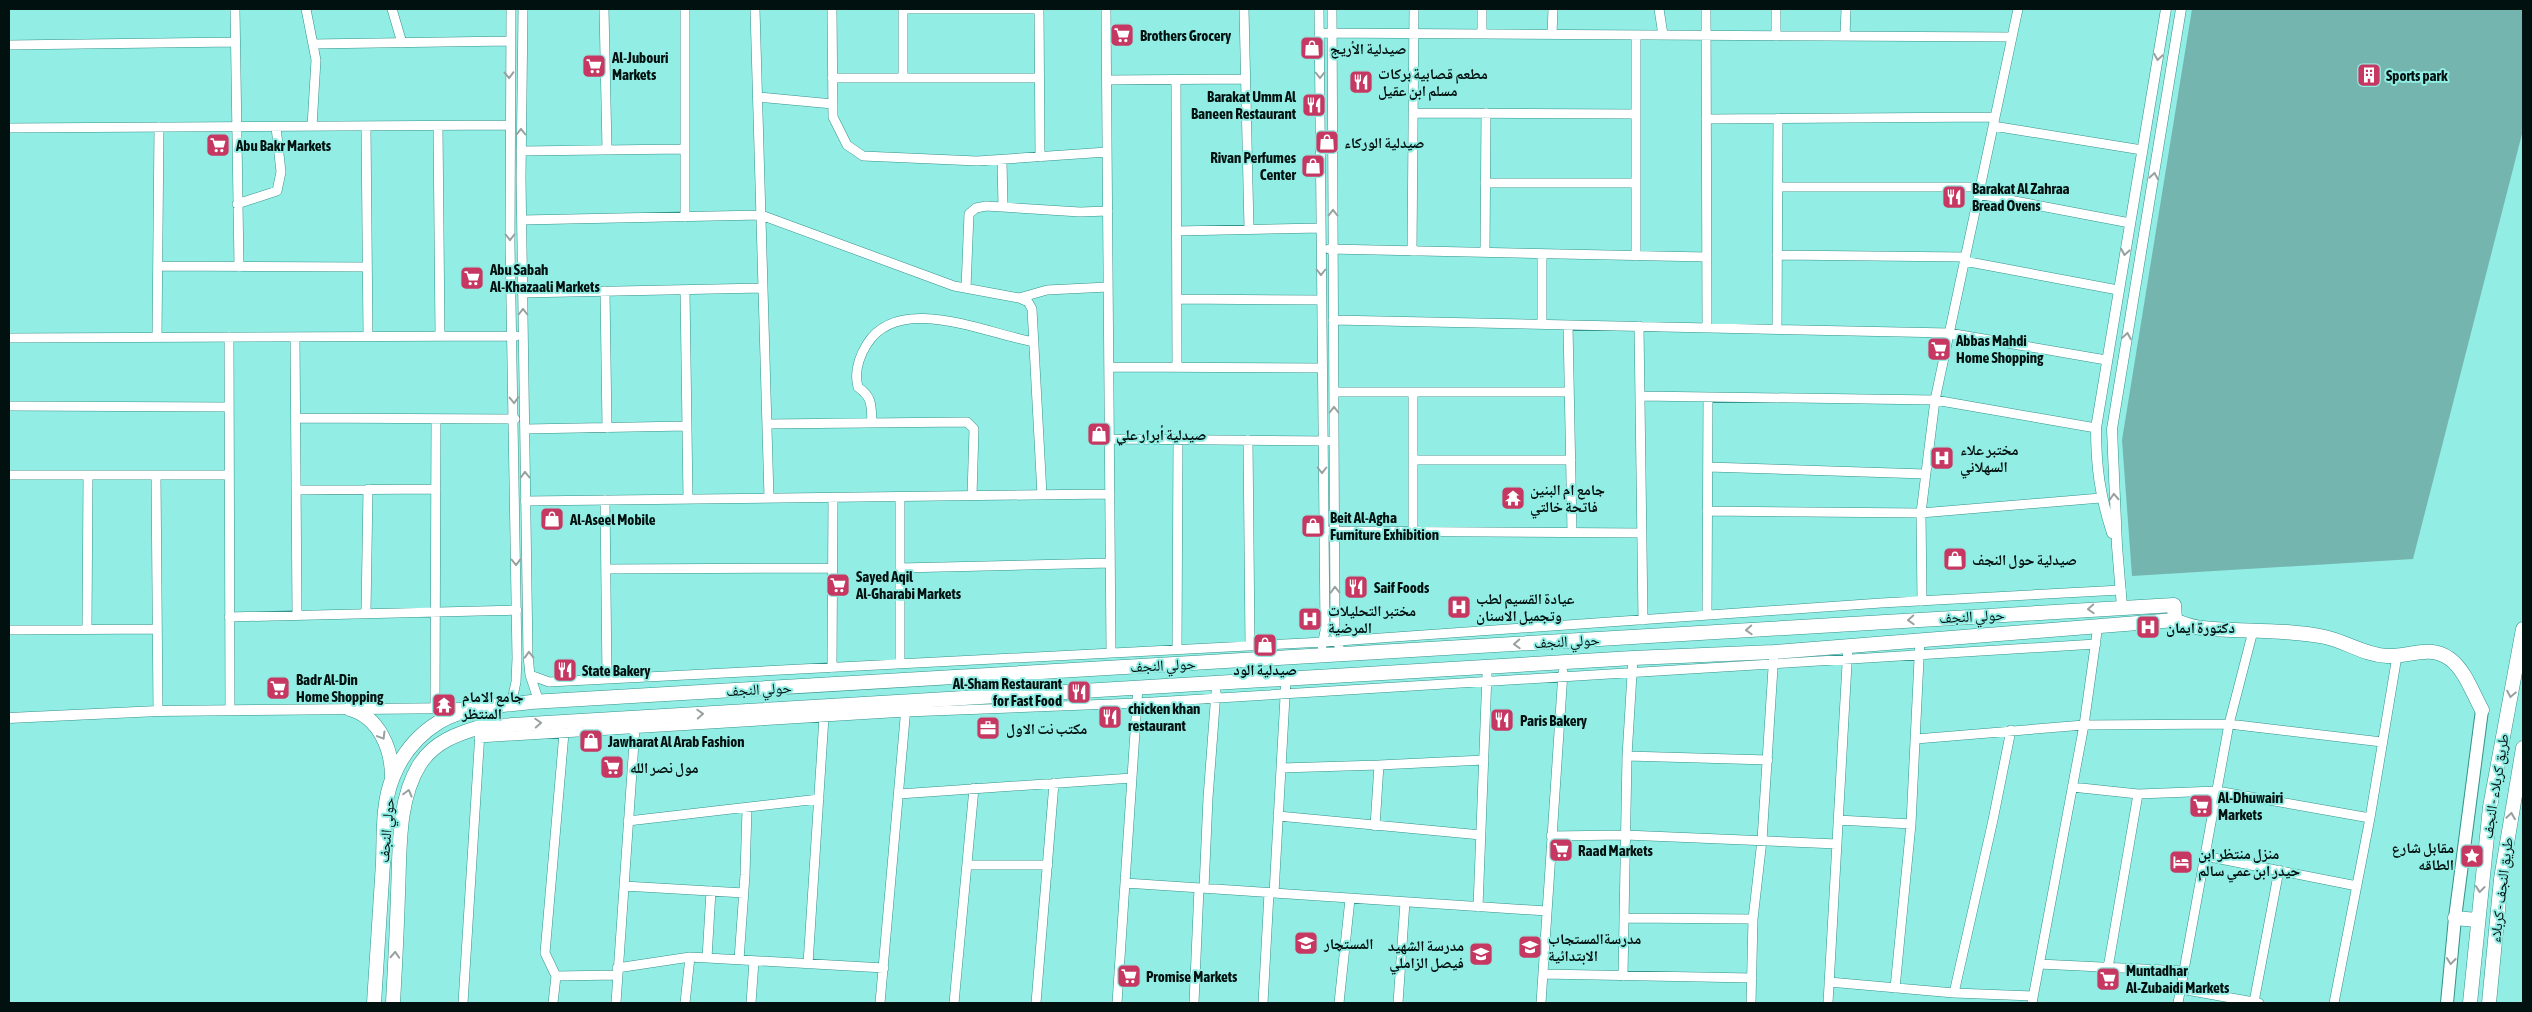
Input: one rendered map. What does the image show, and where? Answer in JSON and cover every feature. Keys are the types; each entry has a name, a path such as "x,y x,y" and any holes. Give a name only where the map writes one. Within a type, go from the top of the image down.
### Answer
{"main road":[{"name":"حولي النجف","path":"374,1003 386,811 392,778 404,756 420,736 440,721 462,712 484,707 539,702 2122,607 2174,605 2175,620"},
{"name":"حولي النجف","path":"393,1003 400,850 406,795 421,762 435,747 454,734 986,702 1034,693 1075,690 1286,679 1487,673 1564,662 1633,658 1773,658 1847,653 1920,639 2098,624 2175,620 2194,627 2313,635 2341,642 2369,653 2397,656 2426,651 2438,653 2449,658 2459,669 2482,710"},
{"name":"طريق کربلاء - النجف","path":"2470,1003 2490,807 2523,629"},
{"path":"1073,670 1070,679 1075,690"},
{"path":"1034,693 1039,683 1035,673"},
{"path":"350,709 366,717 380,732 391,758 392,778"},
{"path":"2447,1003 2455,918 2482,710"},
{"name":"طريق النجف - کربلاء","path":"2489,1003 2501,879 2523,748"},
{"path":"2455,918 2477,920"}],"street":[{"path":"235,9 238,266"},
{"path":"306,9 313,44 316,77 312,126"},
{"path":"392,9 402,42"},
{"path":"510,705 517,670 509,41 511,9"},
{"path":"524,9 521,151 525,501 530,675 539,702"},
{"path":"604,9 607,150"},
{"path":"685,217 686,9"},
{"path":"755,9 769,498"},
{"path":"832,9 833,117 847,145 863,156 978,161 1107,152"},
{"path":"903,78 903,9 1039,9 1040,157"},
{"path":"1106,9 1111,653"},
{"path":"1244,9 1249,230"},
{"path":"1314,656 1324,642 1319,9"},
{"path":"1332,9 1334,531 1337,641 1345,654"},
{"path":"1412,251 1414,9"},
{"path":"1482,9 1482,34"},
{"path":"1552,9 1552,34"},
{"path":"1659,9 1663,35"},
{"path":"1706,9 1708,328"},
{"path":"1776,9 1776,36"},
{"path":"1845,36 1846,9"},
{"path":"1922,601 1921,513 1924,474 1935,400 2018,9"},
{"path":"2117,546 2101,498 2097,466 2096,428 2166,9"},
{"path":"2122,607 2117,546 2112,429 2181,9"},
{"path":"1320,33 2012,37"},
{"path":"1636,35 1636,256"},
{"path":"313,44 509,41"},
{"path":"9,44 235,42"},
{"path":"832,78 1039,78"},
{"path":"1107,80 1245,79"},
{"path":"1176,80 1177,368"},
{"path":"758,97 833,104"},
{"path":"1413,113 1636,114"},
{"path":"1485,252 1486,113"},
{"path":"1777,329 1778,118"},
{"path":"1706,119 1994,121 2142,150"},
{"path":"9,128 510,125"},
{"path":"237,204 277,191 281,172 276,126"},
{"path":"366,126 368,336"},
{"path":"438,126 440,336"},
{"path":"157,337 159,127"},
{"path":"521,151 685,150"},
{"path":"1002,160 1003,207"},
{"path":"1485,183 1636,183"},
{"path":"1778,187 1979,191 2130,222"},
{"path":"966,288 969,214 976,208 1003,207 1080,212 1108,211"},
{"path":"522,220 761,215 966,288 1019,298 1028,302 1032,309 1042,495"},
{"path":"1176,231 1321,228"},
{"path":"1321,249 1707,257"},
{"path":"1542,254 1542,324"},
{"path":"1778,255 1965,259 2118,290"},
{"path":"158,266 367,267"},
{"path":"1019,298 1046,290 1108,287"},
{"path":"522,292 763,288"},
{"path":"684,290 688,499"},
{"path":"605,291 607,428"},
{"path":"1177,300 1321,300"},
{"path":"872,423 871,404 868,395 858,387 857,367 862,351 881,327 894,320 911,318 936,319 1034,342"},
{"path":"1333,320 1949,333 2106,360"},
{"path":"1568,325 1572,532"},
{"path":"1640,326 1643,620"},
{"path":"9,338 523,336"},
{"path":"229,337 230,710"},
{"path":"295,337 297,615"},
{"path":"1109,367 1322,368"},
{"path":"1334,392 1569,392"},
{"path":"1413,392 1413,531"},
{"path":"1640,396 1935,400 2096,428"},
{"path":"1707,614 1708,397"},
{"path":"9,406 229,407"},
{"path":"296,418 515,419"},
{"path":"435,708 436,419"},
{"path":"767,424 968,422 974,429 972,496"},
{"path":"525,429 687,426"},
{"path":"1110,440 1334,441"},
{"path":"1177,649 1178,440"},
{"path":"1248,440 1250,645"},
{"path":"1413,460 1571,460"},
{"path":"1708,467 1924,474"},
{"path":"9,475 229,475"},
{"path":"87,629 88,475"},
{"path":"156,475 158,711"},
{"path":"366,613 368,489"},
{"path":"296,490 436,489"},
{"path":"525,501 1110,494"},
{"path":"900,497 900,664"},
{"path":"832,668 833,498"},
{"path":"1707,511 1921,513 2101,498"},
{"path":"605,500 607,679"},
{"path":"1322,532 1642,533"},
{"path":"900,568 1110,563"},
{"path":"606,569 832,568"},
{"path":"530,675 549,682 1324,642 1707,614 2121,590"},
{"path":"230,617 517,610"},
{"path":"1829,982 2032,1000 2084,724 2098,624"},
{"path":"9,630 157,629"},
{"path":"2178,1003 2230,724 2253,631"},
{"path":"1895,988 1911,824 1920,639"},
{"path":"1828,1003 1847,653 1920,656 2096,644"},
{"path":"2334,1003 2370,818 2397,656"},
{"path":"1623,976 1627,756 1633,658"},
{"path":"986,702 1137,703 1285,693 1487,673 1563,676 1632,673 1773,658 1762,840 1753,919 1751,1003"},
{"path":"1541,1003 1564,662"},
{"path":"1478,907 1487,673"},
{"path":"1263,1003 1278,816 1286,679"},
{"path":"1194,1003 1217,683"},
{"path":"1117,1003 1138,687"},
{"path":"9,718 158,711 484,707"},
{"path":"463,1003 480,732 564,733 770,715 824,717 906,707 880,1003"},
{"path":"808,964 824,717"},
{"path":"1916,739 2084,724 2230,724 2382,742"},
{"path":"616,1003 635,728"},
{"path":"1954,993 2011,730"},
{"path":"553,1003 556,976 545,953 564,733"},
{"path":"1627,756 1768,760"},
{"path":"1281,768 1484,760"},
{"path":"1375,826 1380,765"},
{"path":"899,794 1132,778"},
{"path":"1036,1003 1054,783"},
{"path":"2072,787 2138,794 2217,791 2370,818"},
{"path":"954,1003 974,788"},
{"path":"2108,968 2138,794"},
{"path":"628,821 746,809 819,799"},
{"path":"739,960 744,893 746,809"},
{"path":"1278,816 1481,834"},
{"path":"1838,820 1911,824"},
{"path":"1551,836 1625,836 1837,844"},
{"path":"2205,856 2357,886"},
{"path":"967,865 1048,865"},
{"path":"2181,989 2256,1003 2279,870"},
{"path":"1125,883 1546,911"},
{"path":"624,886 744,893"},
{"path":"707,958 711,891"},
{"path":"1339,1003 1350,899"},
{"path":"1398,1003 1405,902"},
{"path":"1624,918 1753,919"},
{"path":"556,976 618,972 690,957 884,968"},
{"path":"685,1003 690,957"},
{"path":"751,1003 754,961"},
{"path":"2039,964 2184,971"},
{"path":"1543,974 1752,978"}],"shaded area":[{"path":"2192,9 2523,9 2523,130 2413,559 2132,576 2122,440"}],"place":[{"name":"Brothers Grocery","path":"1122,35"},
{"name":"صيدلية الأريج","path":"1312,48"},
{"name":"Al-Jubouri Markets","path":"594,66"},
{"name":"Sports park","path":"2369,75"},
{"name":"مطعم قصابية بركات مسلم ابن عقيل","path":"1361,82"},
{"name":"Barakat Umm Al Baneen Restaurant","path":"1314,105"},
{"name":"صيدلية الوركاء","path":"1327,142"},
{"name":"Abu Bakr Markets","path":"218,145"},
{"name":"Rivan Perfumes Center","path":"1313,166"},
{"name":"Barakat Al Zahraa Bread Ovens","path":"1954,197"},
{"name":"Abu Sabah Al-Khazaali Markets","path":"472,278"},
{"name":"Abbas Mahdi Home Shopping","path":"1939,349"},
{"name":"صيدلية أبرار علي","path":"1099,434"},
{"name":"مختبر علاء السهلاني","path":"1942,458"},
{"name":"جامع ام البنين فاتحة خالتي","path":"1513,498"},
{"name":"Al-Aseel Mobile","path":"552,519"},
{"name":"Beit Al-Agha Furniture Exhibition","path":"1313,526"},
{"name":"صيدلية حول النجف","path":"1955,559"},
{"name":"Sayed Aqil Al-Gharabi Markets","path":"838,585"},
{"name":"Saif Foods","path":"1356,587"},
{"name":"عيادة القسيم لطب وتجميل الاسنان","path":"1459,607"},
{"name":"مختبر التحليلات المرضية","path":"1310,619"},
{"name":"دكتورة ايمان","path":"2148,627"},
{"name":"صيدلية الود","path":"1265,645"},
{"name":"State Bakery","path":"565,670"},
{"name":"Badr Al-Din Home Shopping","path":"278,688"},
{"name":"Al-Sham Restaurant for Fast Food","path":"1079,692"},
{"name":"جامع الامام المنتظر","path":"444,705"},
{"name":"chicken khan restaurant","path":"1110,717"},
{"name":"Paris Bakery","path":"1502,720"},
{"name":"مكتب نت الاول","path":"988,728"},
{"name":"Jawharat Al Arab Fashion","path":"591,741"},
{"name":"مول نصر الله","path":"612,767"},
{"name":"Al-Dhuwairi Markets","path":"2201,806"},
{"name":"Raad Markets","path":"1561,850"},
{"name":"مقابل شارع الطاقه","path":"2472,856"},
{"name":"منزل منتظر ابن حيدر ابن عمي سالم","path":"2181,862"},
{"name":"المستچار","path":"1306,943"},
{"name":"مدرسةالمستجاب الابتدائية","path":"1530,947"},
{"name":"مدرسة الشهيد فيصل الزاملي","path":"1481,954"},
{"name":"Promise Markets","path":"1129,976"},
{"name":"Muntadhar Al-Zubaidi Markets","path":"2108,979"}]}
